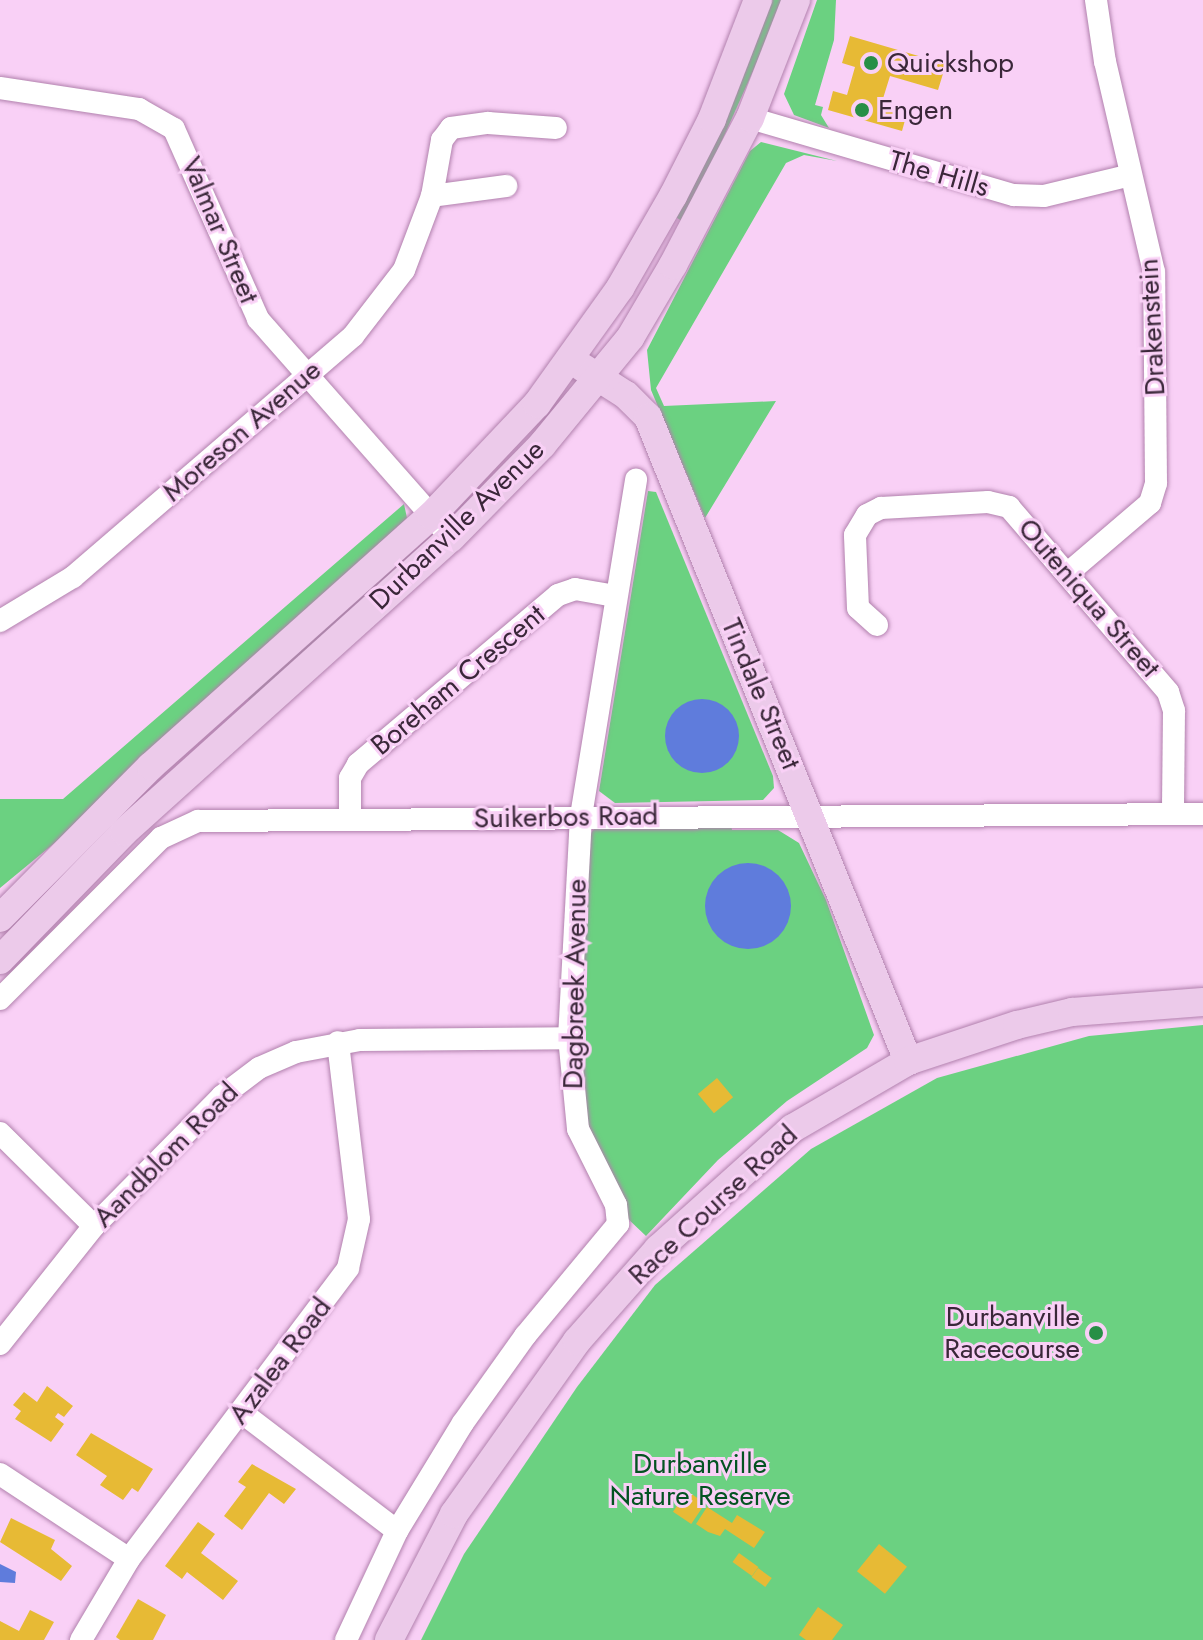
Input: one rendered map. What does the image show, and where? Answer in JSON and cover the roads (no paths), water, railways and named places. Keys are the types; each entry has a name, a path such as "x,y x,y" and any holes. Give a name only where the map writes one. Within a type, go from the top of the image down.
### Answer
{"main road":[{"name":"Durbanville Avenue","path":"0,918 151,766 431,516 519,424 571,360 673,196 712,119 758,0"},
{"name":"Durbanville Avenue","path":"0,960 159,799 451,538 542,445 630,338 673,265 750,118 796,0"},
{"name":"Tindale Street","path":"571,360 634,401 648,417 812,816 908,1061"},
{"name":"Race Course Road","path":"389,1640 454,1514 528,1403 658,1249 793,1128 908,1061 1072,1012 1203,1002"}],"street":[{"name":"Drakenstein","path":"1068,573 1155,494 1154,272 1096,0"},
{"name":"Valmar Street","path":"0,88 139,109 168,122 183,140 226,254 258,319 451,538"},
{"name":"The Hills","path":"750,118 1014,195 1044,196 1131,175"},
{"name":"Moreson Avenue","path":"0,621 73,577 306,375 388,297 419,238 432,196 444,136 451,128 488,123 556,128"},
{"path":"432,196 506,186"},
{"name":"Dagbreek Avenue","path":"346,1640 397,1531 494,1380 618,1224 616,1205 578,1129 569,1038 581,816 614,596 636,479"},
{"name":"Outeniqua Street","path":"877,625 858,608 855,543 861,521 881,508 1002,505 1016,512 1171,698 1173,814"},
{"name":"Boreham Crescent","path":"350,819 355,768 464,674 564,592 614,596"},
{"name":"Suikerbos Road","path":"0,999 130,867 178,827 209,820 1203,814"},
{"name":"Aandblom Road","path":"0,1344 94,1226 244,1077 296,1052 338,1042 569,1038"},
{"name":"Azalea Road","path":"81,1640 129,1559 341,1280 356,1244 358,1206 338,1042"},
{"path":"0,1133 94,1226"},
{"path":"241,1412 397,1531"},
{"path":"0,1474 129,1559"}],"water":[{"path":"702,699 716,702 728,710 736,722 739,736 736,750 728,762 716,770 702,773 688,770 676,762 668,750 665,736 668,722 676,710 688,702"},
{"path":"748,863 765,866 779,875 788,889 791,906 788,923 779,937 765,946 748,949 731,946 717,937 708,923 705,906 708,889 717,875 731,866"},
{"path":"0,1564 16,1572 15,1583 0,1582"}],"place":[{"name":"Quickshop","path":"871,63"},
{"name":"Engen","path":"862,110"},
{"name":"Durbanville Racecourse","path":"1096,1333"}],"park label":[{"name":"Durbanville Nature Reserve","path":"700,1480"}]}
